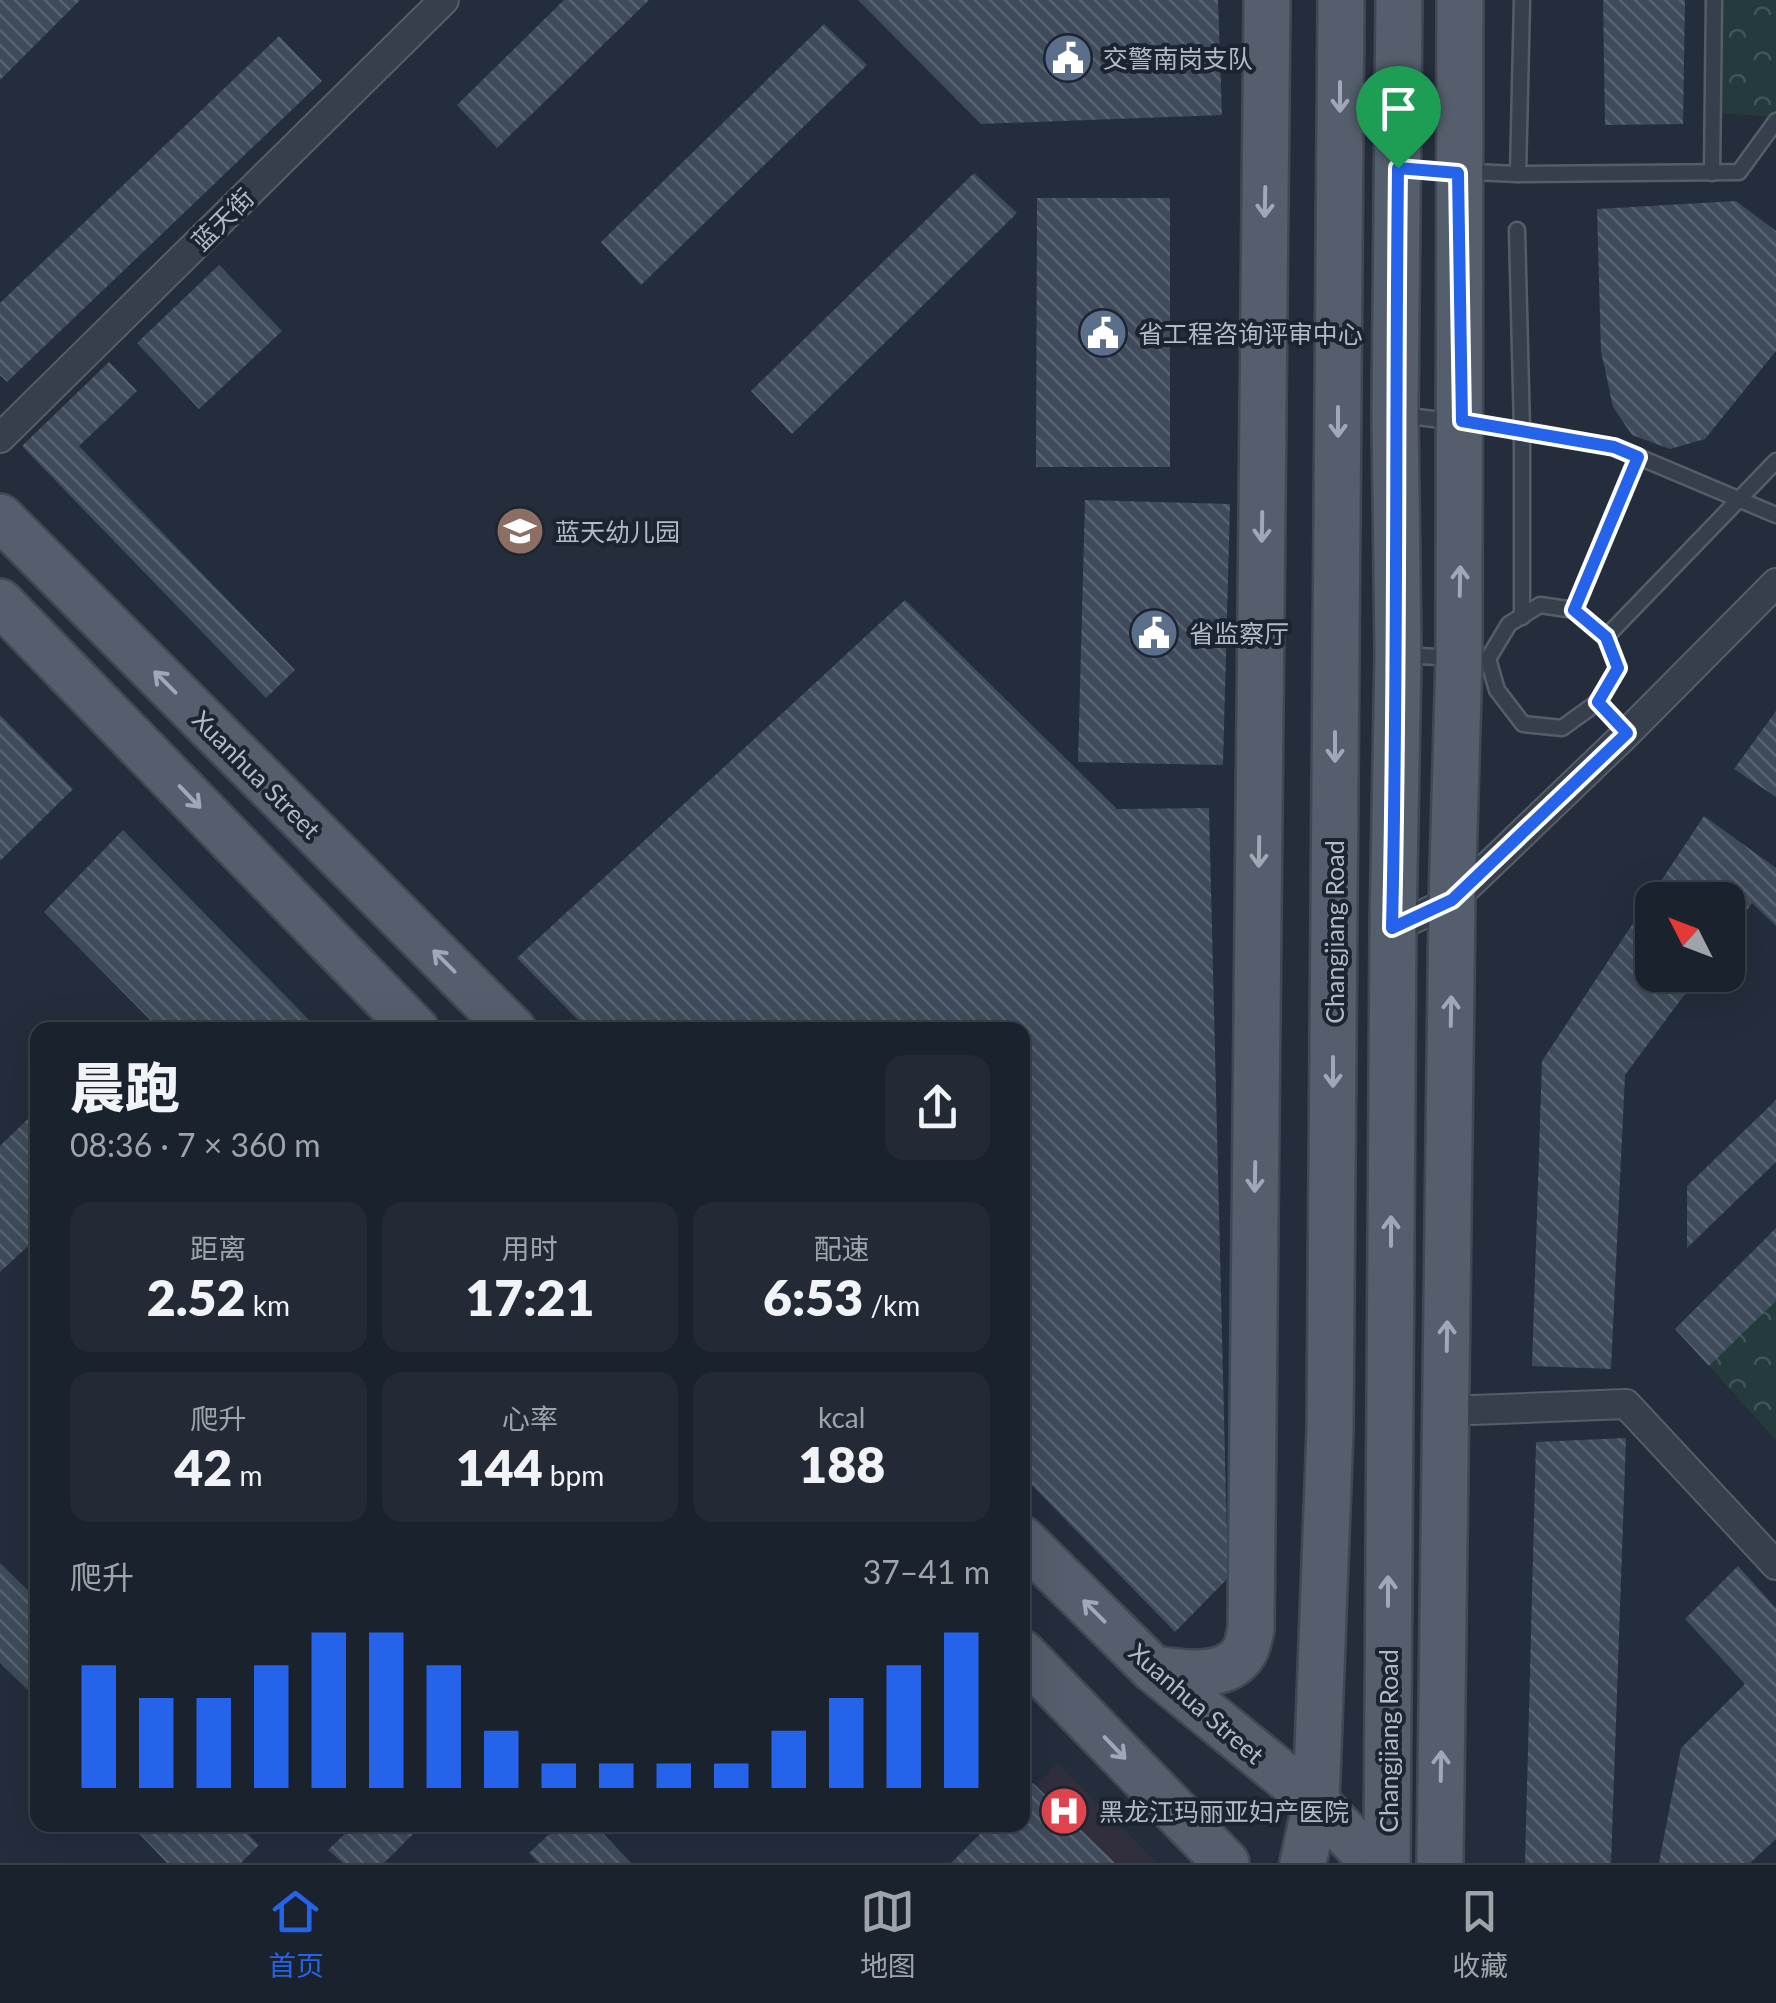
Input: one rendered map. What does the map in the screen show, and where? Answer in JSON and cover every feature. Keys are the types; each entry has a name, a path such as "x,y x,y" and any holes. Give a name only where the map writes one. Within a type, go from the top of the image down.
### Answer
{"main road":[{"path":"1153,1669 1189,1674 1232,1666 1245,1651 1251,1628 1267,0"},
{"name":"Changjiang Road","path":"1302,1863 1316,1802 1330,1430 1341,0"},
{"name":"Changjiang Road","path":"1387,1863 1392,928 1398,655 1395,414 1399,0"},
{"path":"1440,1863 1452,900 1474,659 1462,421 1460,0"},
{"name":"Xuanhua Street","path":"0,517 505,1022"},
{"path":"0,602 408,1022"},
{"name":"Xuanhua Street","path":"1030,1547 1153,1669 1316,1802 1374,1863"},
{"path":"1030,1662 1226,1863"}],"street":[{"name":"蓝天街","path":"0,438 444,0"},
{"path":"1392,928 1452,900 1627,733 1776,583"},
{"path":"1446,1410 1626,1404 1776,1565"}],"lane":[{"path":"1518,174 1522,0"},
{"path":"1712,173 1714,0"},
{"path":"1398,168 1518,174 1740,172 1776,122"},
{"path":"1517,230 1522,617"},
{"path":"1395,414 1522,430 1614,447 1776,516"},
{"path":"1574,610 1638,457"},
{"path":"1606,637 1776,461"},
{"path":"1398,655 1474,659 1510,624 1540,605 1574,610 1606,637 1618,668 1598,702 1562,728 1523,724 1474,659"},
{"path":"1598,702 1627,733"}],"shaded area":[{"name":"黑龙江玛丽亚妇产医院","path":"1058,1763 1157,1863 957,1863 1010,1832 1030,1832 1030,1791"}],"green space":[{"path":"1721,0 1776,0 1776,117 1721,113"},
{"path":"1776,1301 1776,1440 1709,1366"}],"building":[{"path":"0,0 80,0 0,80"},
{"path":"564,0 649,0 497,148 457,105"},
{"name":"交警南岗支队","path":"858,0 1218,0 1222,115 981,124"},
{"path":"1603,0 1685,0 1683,124 1605,125"},
{"path":"824,24 867,65 641,285 601,242"},
{"path":"279,36 322,81 7,382 0,375 0,303"},
{"path":"974,173 1017,213 792,434 751,391"},
{"name":"省工程咨询评审中心","path":"1037,198 1170,198 1170,467 1036,467"},
{"path":"1736,201 1776,231 1776,351 1705,439 1670,449 1632,435 1613,407 1601,351 1597,209"},
{"path":"219,265 282,331 199,409 137,343"},
{"path":"109,362 137,391 79,446 295,670 266,698 22,446"},
{"name":"省监察厅","path":"1085,500 1230,504 1223,765 1078,762"},
{"path":"905,600 1117,809 1209,808 1228,1578 1175,1632 1030,1483 1030,1022 580,1022 517,958"},
{"path":"1776,711 1776,797 1734,769"},
{"path":"0,715 73,789 0,861"},
{"path":"1704,816 1776,868 1776,926 1752,903 1745,913 1745,882 1660,882"},
{"path":"123,830 311,1022 152,1022 44,912"},
{"path":"1635,920 1635,992 1686,992 1625,1075 1611,1369 1532,1366 1542,1061"},
{"path":"1776,1100 1776,1162 1687,1248 1687,1186"},
{"path":"30,1117 30,1244 0,1272 0,1146"},
{"path":"1776,1228 1776,1301 1709,1366 1675,1329"},
{"path":"1626,1438 1611,1863 1525,1863 1536,1442"},
{"path":"0,1563 30,1592 30,1692 0,1663"},
{"path":"1738,1566 1776,1608 1776,1839 1750,1863 1659,1863 1681,1748 1745,1684 1685,1619"},
{"path":"1033,1783 1115,1863 951,1863 982,1832 1030,1832"},
{"path":"138,1832 246,1832 259,1845 241,1863 167,1863"},
{"path":"347,1832 415,1832 384,1863 343,1863 328,1850"},
{"path":"552,1832 602,1832 631,1863 539,1863 529,1853"}],"place":[{"name":"交警南岗支队","path":"1068,58"},
{"name":"省工程咨询评审中心","path":"1103,333"},
{"name":"蓝天幼儿园","path":"520,531"},
{"name":"省监察厅","path":"1154,633"},
{"name":"黑龙江玛丽亚妇产医院","path":"1064,1811"}],"route":[{"path":"1398,168 1458,173 1462,421 1614,447 1638,457 1574,610 1606,637 1618,668 1598,702 1627,733 1452,900 1392,928 1398,655 1398,168"}]}
